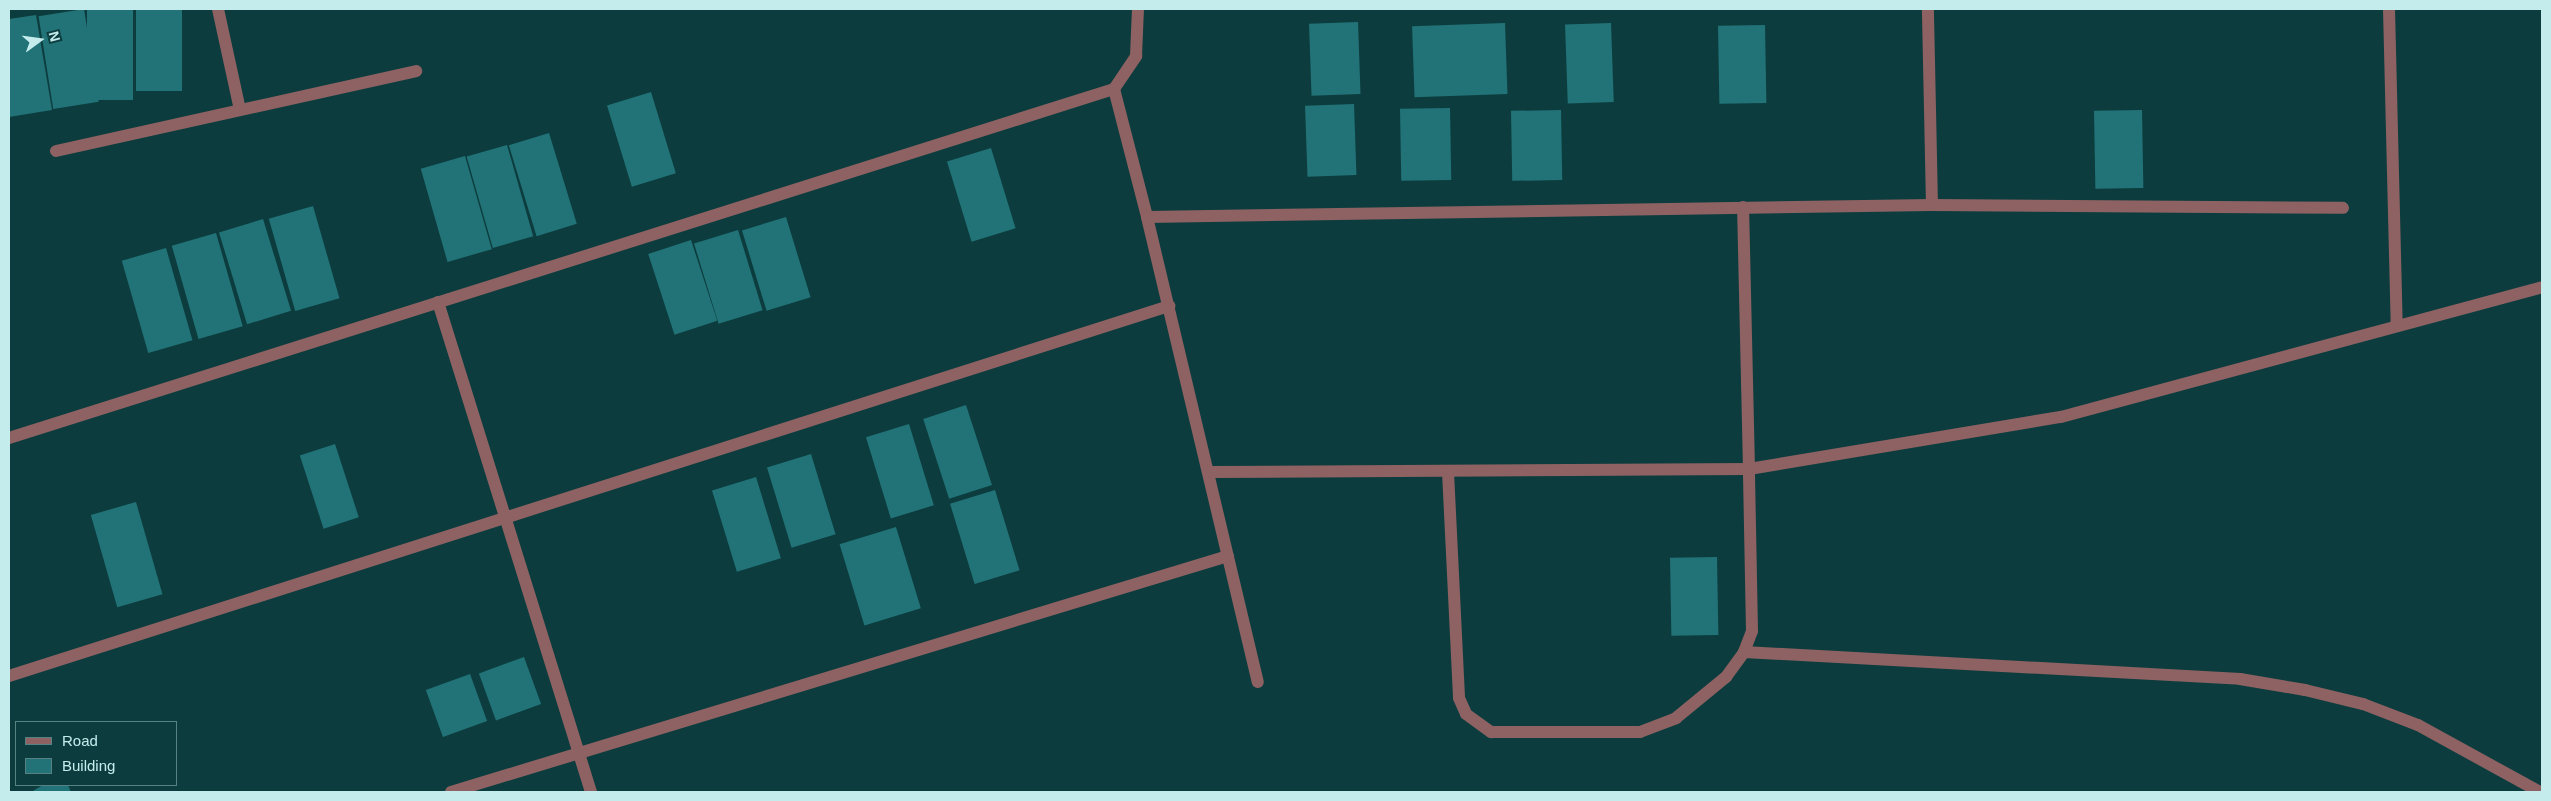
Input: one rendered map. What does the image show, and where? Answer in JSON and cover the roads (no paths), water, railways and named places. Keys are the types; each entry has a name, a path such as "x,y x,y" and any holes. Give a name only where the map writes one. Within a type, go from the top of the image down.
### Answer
{"street":[{"path":"218,9 240,110"},
{"path":"9,438 1114,89 1136,56 1138,9"},
{"path":"1928,9 1932,205"},
{"path":"2389,9 2397,326"},
{"path":"56,151 416,71"},
{"path":"1114,89 1169,306 1258,682"},
{"path":"1147,217 1932,205 2343,208"},
{"path":"1448,472 1459,698 1479,727 1491,732 1640,732 1658,728 1726,677 1744,652 1752,631 1743,207"},
{"path":"1209,472 1750,469 2061,417 2542,287"},
{"path":"438,302 591,792"},
{"path":"9,676 1169,306"},
{"path":"451,792 1228,556"},
{"path":"1744,652 2240,679 2305,690 2364,704 2418,725 2540,792"}]}
